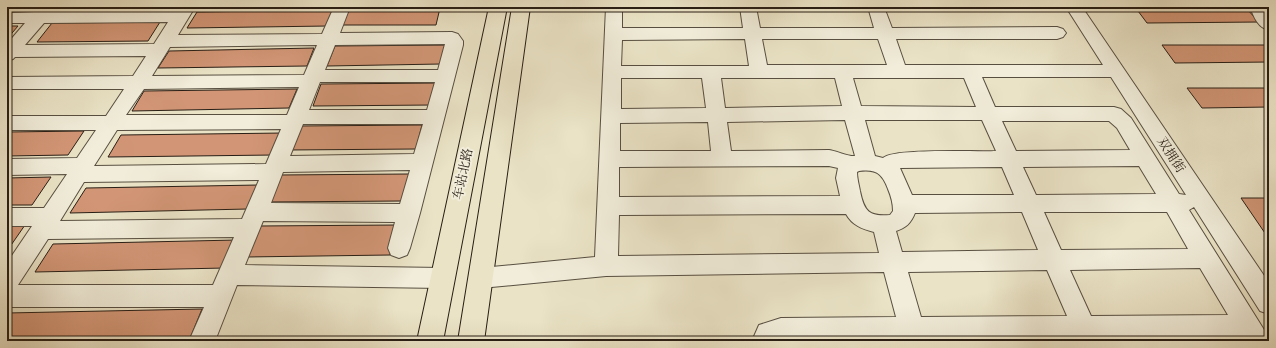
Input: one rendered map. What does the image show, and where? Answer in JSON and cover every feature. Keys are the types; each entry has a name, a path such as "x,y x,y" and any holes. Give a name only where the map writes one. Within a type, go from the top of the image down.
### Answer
{"main road":[{"name":"车站北路","path":"430,341 498,7"},
{"path":"471,341 521,7"}],"street":[{"path":"202,341 342,7"},
{"path":"606,266 614,7"},
{"path":"748,7 759,72"},
{"path":"876,7 898,71"},
{"name":"双拥街","path":"1074,7 1269,303"},
{"path":"1258,7 1262,16 1269,25"},
{"path":"7,18 43,12 184,12"},
{"path":"8,52 43,12"},
{"path":"184,12 8,282 221,296"},
{"path":"614,34 1057,33"},
{"path":"8,52 328,39 452,38 454,45 399,248"},
{"path":"842,71 868,165"},
{"path":"970,71 1087,334"},
{"path":"612,72 1116,71"},
{"path":"711,72 722,158"},
{"path":"7,83 446,76"},
{"path":"611,116 853,113 1114,114 1124,123 1252,333"},
{"path":"7,123 112,123 435,117"},
{"path":"609,159 829,158 868,165 895,177 903,204 903,216 895,222 883,224 872,223 863,219 857,214 846,176 847,171 868,165 902,160 1146,158"},
{"path":"7,167 81,170 275,168 423,162"},
{"path":"903,204 1203,203"},
{"path":"608,206 853,204"},
{"path":"7,217 46,224 253,220 409,213"},
{"path":"883,224 913,335"},
{"path":"481,278 606,266 1206,258"},
{"path":"230,275 442,278"},
{"path":"765,341 768,333 781,329 913,335 1252,333"}],"building":[{"path":"7,7 38,7 36,9 7,9"},
{"path":"62,7 167,7 166,9 60,10"},
{"path":"1135,7 1245,7 1259,22 1147,23"},
{"path":"440,8 436,25 341,25 348,9"},
{"path":"334,10 328,26 187,28 197,12"},
{"path":"160,22 148,41 37,42 52,23"},
{"path":"7,26 18,26 7,39"},
{"path":"446,45 441,64 327,66 335,46"},
{"path":"1162,45 1269,45 1269,62 1175,63"},
{"path":"314,48 307,66 158,68 169,51"},
{"path":"438,83 433,105 313,106 321,84"},
{"path":"1187,88 1269,88 1269,107 1202,108"},
{"path":"297,89 289,108 132,111 144,91"},
{"path":"422,125 416,149 288,150 298,126"},
{"path":"84,131 68,155 7,156 7,132"},
{"path":"284,133 275,155 108,157 121,135"},
{"path":"409,174 402,201 267,202 278,175"},
{"path":"51,177 32,205 7,205 7,178"},
{"path":"259,185 248,209 70,213 86,188"},
{"path":"1241,198 1269,198 1269,239"},
{"path":"7,225 25,225 7,251"},
{"path":"397,225 390,255 246,257 258,226"},
{"path":"237,240 225,268 35,272 53,244"},
{"path":"202,309 189,341 7,341 7,313"}]}
